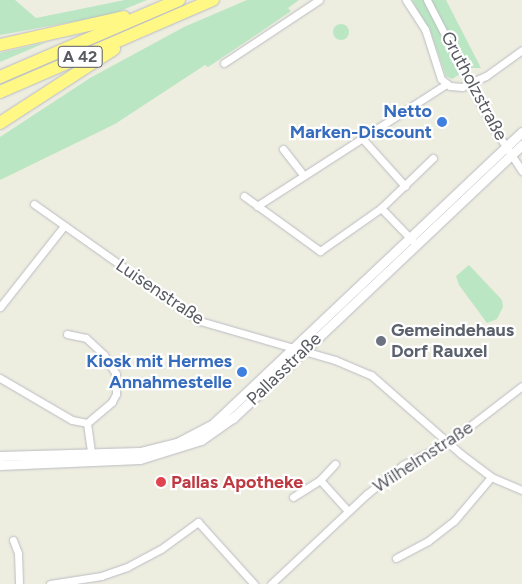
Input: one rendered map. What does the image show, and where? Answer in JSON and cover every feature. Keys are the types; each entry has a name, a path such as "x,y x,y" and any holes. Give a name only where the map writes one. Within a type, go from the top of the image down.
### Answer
{"highway":[{"name":"A 42","path":"0,77 179,0"},
{"name":"A 42","path":"0,92 213,0"},
{"path":"0,45 158,9"},
{"path":"0,123 159,22"}],"main road":[{"name":"Pallasstraße","path":"0,465 92,458 144,451 196,434 228,412 298,350 413,241 522,132"},
{"name":"Pallasstraße","path":"413,241 522,145"},
{"name":"Pallasstraße","path":"0,456 92,458"}],"street":[{"path":"224,63 319,0"},
{"path":"406,0 424,29 441,80 446,84 462,87 471,83 522,50"},
{"name":"Grutholzstraße","path":"427,0 471,83 522,171"},
{"path":"257,206 361,137 446,84"},
{"path":"361,137 404,186"},
{"path":"283,149 304,175"},
{"path":"244,196 320,251 381,208 433,158"},
{"name":"Luisenstraße","path":"34,204 200,321 298,350 371,375 448,443 491,476 522,490"},
{"path":"381,208 413,241"},
{"path":"0,307 64,226"},
{"path":"67,334 86,338 104,355 116,374 116,394 112,402 87,423"},
{"path":"0,378 72,420 87,423"},
{"name":"Wilhelmstraße","path":"271,584 348,511 403,465 448,443 522,386"},
{"path":"87,423 92,458"},
{"path":"293,497 320,480 335,464"},
{"path":"396,558 428,541 454,521 491,476"},
{"path":"320,480 348,511"},
{"path":"50,584 89,578 126,567 161,549 198,522 254,584"},
{"path":"13,540 18,553 20,584"}],"green space":[{"path":"0,0 15,0 36,18 125,0 147,0 110,15 0,35"},
{"path":"247,0 299,0 288,8 291,11 247,41 208,67 205,65 115,124 0,180 0,137 90,78 184,27"},
{"path":"412,0 446,0 481,68 470,68 452,79 446,76 431,33"},
{"path":"341,24 349,32 341,40 333,32"},
{"path":"47,42 0,62 0,53"},
{"path":"469,265 502,300 503,307 497,319 487,323 459,285 456,276"}],"place":[{"name":"Netto Marken-Discount","path":"442,122"},
{"name":"Gemeindehaus Dorf Rauxel","path":"381,341"},
{"name":"Kiosk mit Hermes Annahmestelle","path":"242,372"},
{"name":"Pallas Apotheke","path":"161,482"}]}
